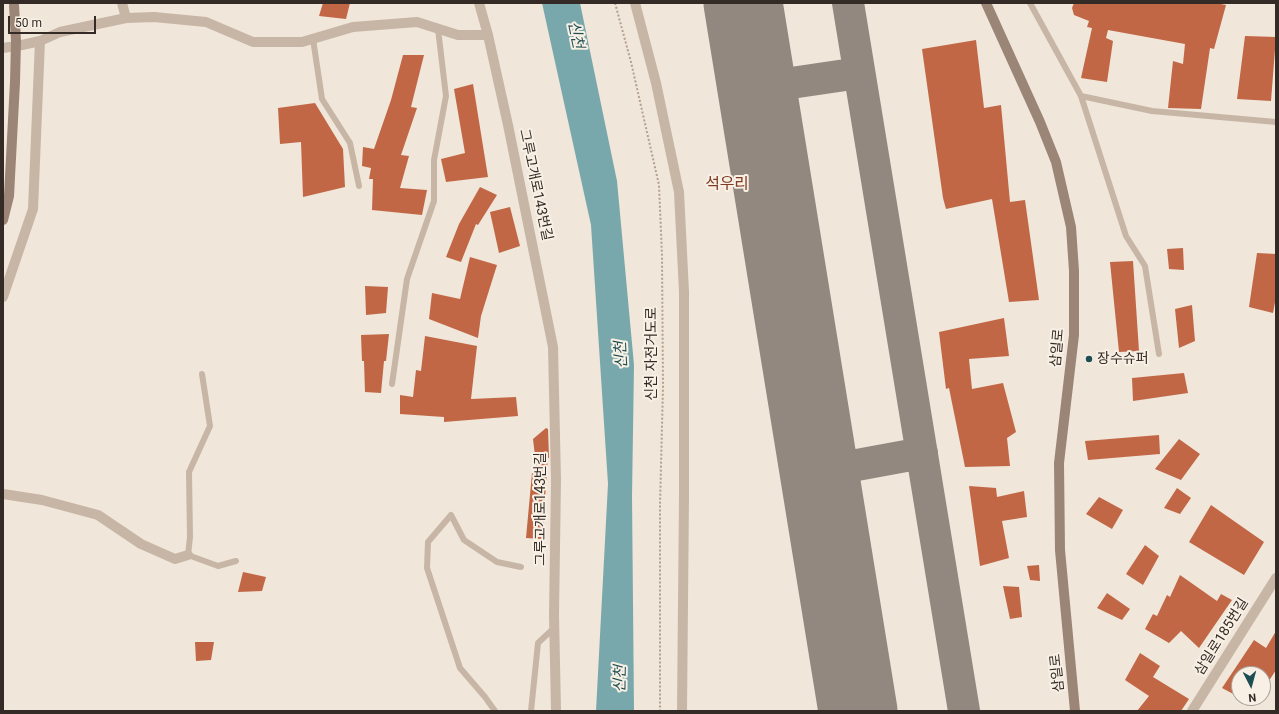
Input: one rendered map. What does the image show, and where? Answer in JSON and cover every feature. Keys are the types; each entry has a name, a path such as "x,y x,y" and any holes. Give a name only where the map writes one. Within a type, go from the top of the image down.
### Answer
{"main road":[{"name":"삼일로","path":"986,3 1040,122 1056,162 1071,227 1074,271 1074,335 1059,463 1060,550 1075,711"},
{"path":"3,220 9,196 15,82 16,41 14,4"}],"street":[{"path":"122,3 126,18"},
{"name":"그루고개로143번길","path":"479,3 508,125 553,346 556,480 554,628 556,711"},
{"path":"635,3 656,83 679,192 684,292 682,711"},
{"path":"3,48 40,40 60,32 126,18 154,17 206,22 253,42 302,42 353,27 417,22 458,36 488,36"},
{"path":"3,297 33,209 40,40"},
{"path":"3,494 42,500 98,515 141,544 175,559 188,555"},
{"name":"삼일로185번길","path":"1192,711 1276,578"}],"lane":[{"path":"1030,3 1081,96 1126,236 1145,266 1159,354"},
{"path":"392,384 407,279 434,201 434,160 446,96 438,29"},
{"path":"314,39 322,99 350,143 359,186"},
{"path":"1081,96 1152,111 1276,122"},
{"path":"202,374 210,426 189,472 190,537 188,555 218,566 236,562"},
{"path":"495,711 491,708 486,697 460,668 427,568 428,542 451,514 464,540 497,562 521,567"},
{"path":"531,711 538,643 554,628"}],"path":[{"name":"신천 자전거도로","path":"615,3 631,62 659,185 662,256 663,387 660,505 660,711"}],"water":[{"name":"신천","path":"542,3 580,3 617,181 634,365 632,496 634,711 596,711 608,484 591,225"}],"building":[{"path":"323,3 350,3 346,19 319,16"},
{"path":"1074,3 1215,3 1226,5 1214,49 1210,48 1201,109 1168,108 1173,61 1183,64 1185,44 1108,30 1106,38 1113,41 1107,82 1081,78 1092,28 1087,27 1089,21 1074,15 1072,8"},
{"path":"1245,36 1276,37 1271,101 1237,99"},
{"path":"976,40 984,108 1001,105 1010,202 1025,200 1039,300 1009,302 992,199 946,209 943,198 922,49"},
{"path":"403,55 424,55 411,107 417,108 401,155 409,156 400,188 427,190 422,215 372,210 373,179 369,179 371,168 362,166 363,147 374,149 391,100"},
{"path":"473,84 488,177 446,182 441,159 465,153 454,89"},
{"path":"315,103 343,149 345,187 303,197 301,142 280,144 278,108"},
{"path":"480,187 497,195 478,225 476,224 461,262 446,257 459,224"},
{"path":"510,207 520,246 499,253 490,212"},
{"path":"1183,248 1184,270 1169,269 1167,249"},
{"path":"1257,253 1276,254 1276,297 1273,313 1249,307"},
{"path":"470,257 497,265 481,316 478,338 429,319 432,293 460,299"},
{"path":"1133,261 1139,351 1119,352 1110,262"},
{"path":"365,286 388,287 386,313 366,315"},
{"path":"1192,305 1195,341 1179,348 1175,309"},
{"path":"1004,318 1009,356 969,359 972,389 1003,383 1016,432 1007,438 1010,466 965,467 949,388 946,389 939,332"},
{"path":"389,334 386,361 384,361 381,393 365,392 361,335"},
{"path":"425,336 477,346 471,399 516,397 518,416 444,422 444,417 400,414 400,395 413,397 416,370 421,371"},
{"path":"1184,373 1188,393 1133,401 1132,378"},
{"path":"546,428 548,429 549,458 542,539 526,538 532,473 537,473 533,439"},
{"path":"1159,435 1160,454 1088,460 1085,441"},
{"path":"1179,439 1200,454 1181,480 1155,469"},
{"path":"969,486 996,488 997,497 1024,491 1027,517 1002,521 1009,558 980,566"},
{"path":"1177,488 1191,498 1180,514 1164,508"},
{"path":"1099,497 1123,510 1112,529 1086,514"},
{"path":"1211,505 1264,542 1244,575 1189,542"},
{"path":"1145,545 1159,556 1143,585 1126,574"},
{"path":"1039,565 1040,581 1030,580 1027,566"},
{"path":"243,572 266,577 262,591 238,592"},
{"path":"1180,575 1217,601 1221,594 1232,600 1199,648 1181,631 1169,643 1145,629 1153,614 1157,616 1167,595 1170,597"},
{"path":"1003,586 1019,587 1022,617 1010,619"},
{"path":"1107,593 1130,609 1122,620 1097,608"},
{"path":"1276,631 1276,670 1271,678 1271,666 1237,666 1254,640 1266,648"},
{"path":"195,642 214,642 211,660 196,661"},
{"path":"1140,653 1160,666 1153,677 1189,699 1181,711 1137,711 1149,696 1125,680"},
{"path":"1231,674 1231,693 1222,688"}],"taxiway":[{"path":"848,3 964,711"},
{"path":"757,88 859,73"},
{"path":"819,472 922,453"}],"runway":[{"path":"743,3 858,711"}],"place":[{"name":"장수슈퍼","path":"1089,359"}],"district":[{"name":"석우리","path":"727,185"}]}
